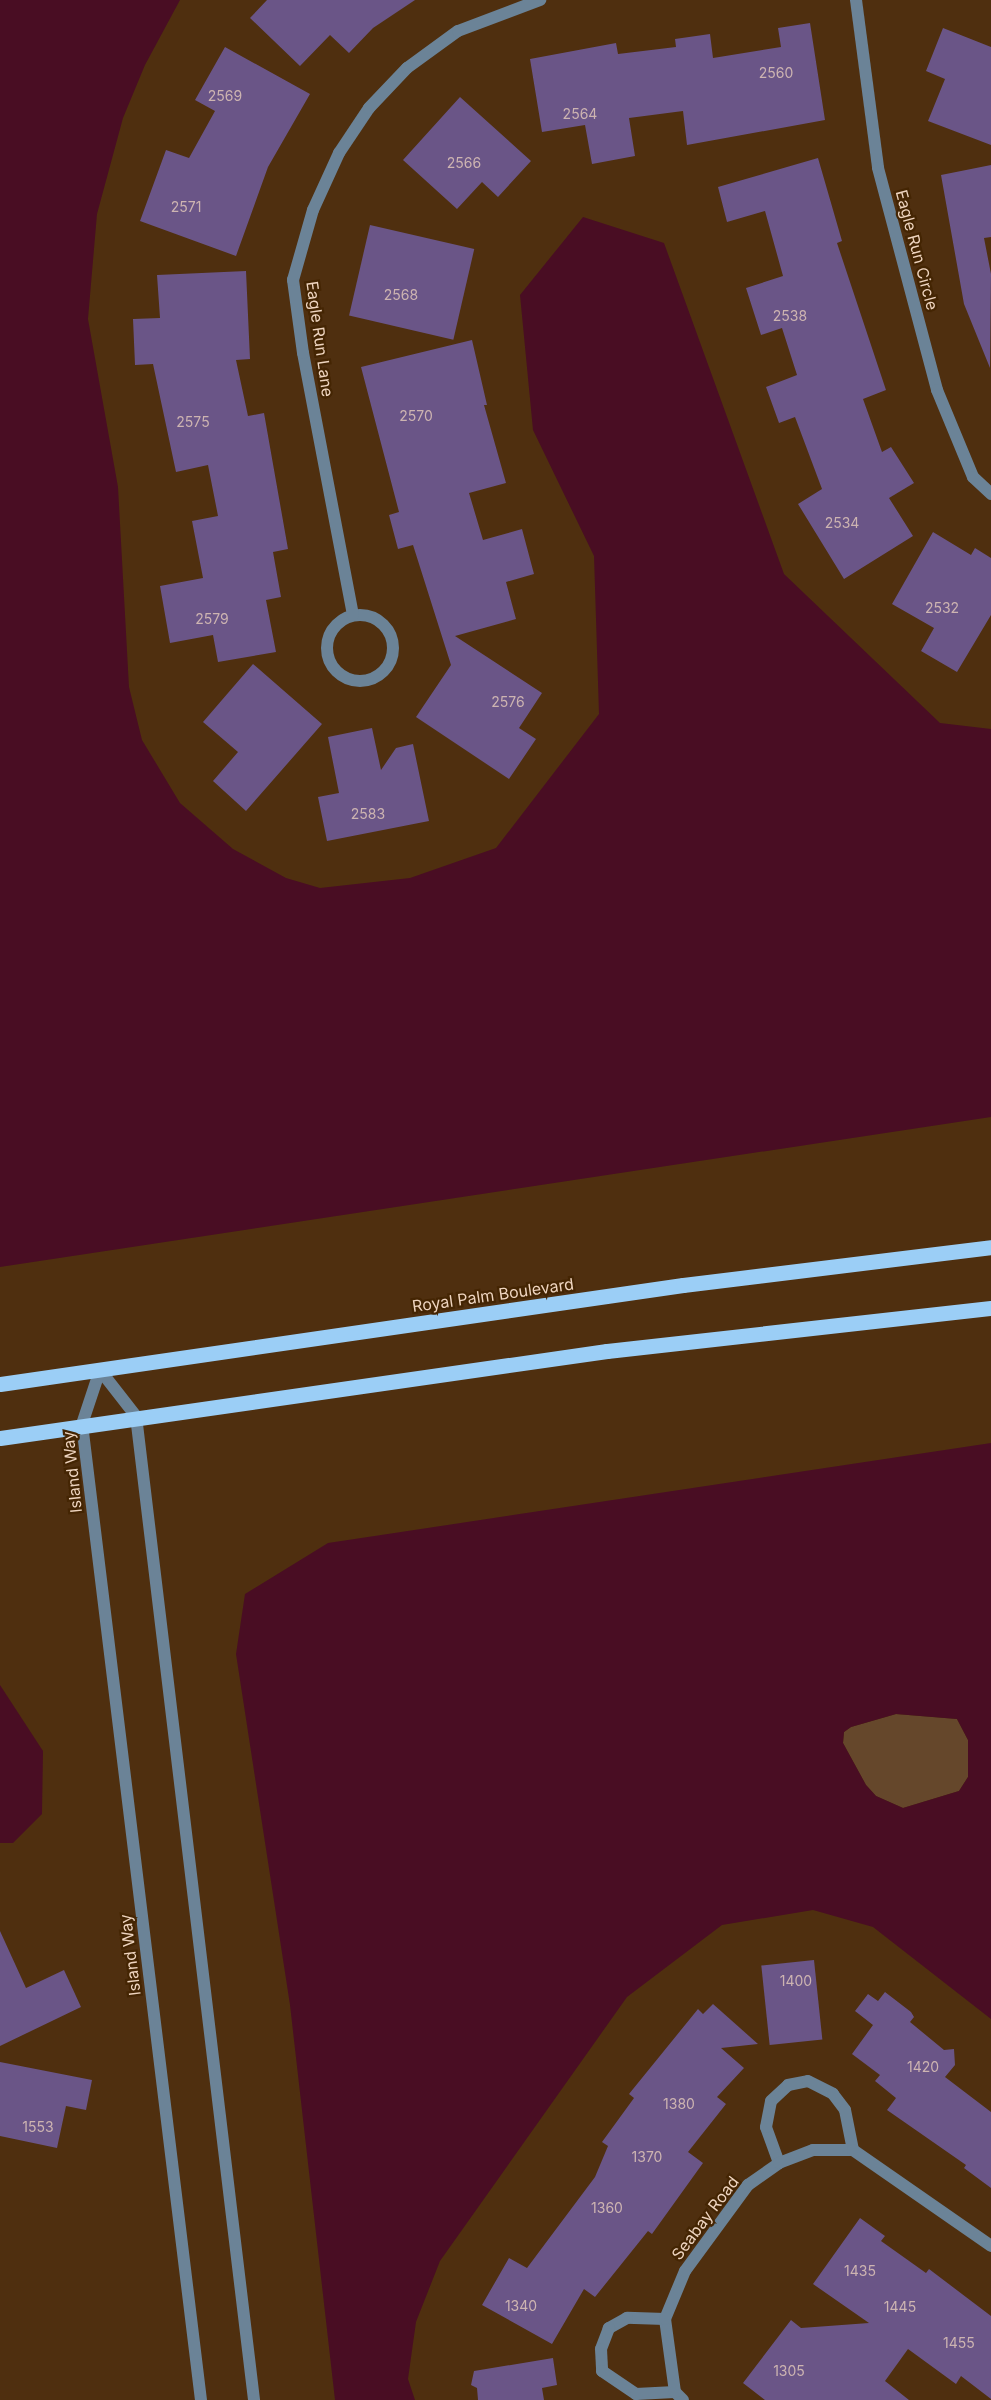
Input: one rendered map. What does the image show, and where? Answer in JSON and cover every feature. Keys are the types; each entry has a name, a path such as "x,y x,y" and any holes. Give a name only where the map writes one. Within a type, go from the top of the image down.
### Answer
{"main road":[{"name":"Royal Palm Boulevard","path":"0,1384 683,1285 991,1247"},
{"path":"0,1438 136,1416 607,1351 991,1308"}],"street":[{"name":"Eagle Run Lane","path":"353,615 303,353 293,280 313,210 339,153 369,108 407,68 458,31 540,0"},
{"name":"Eagle Run Circle","path":"856,0 878,168 937,390 973,477 991,494"},
{"path":"353,615 378,620 393,641 388,666 366,680 341,676 327,654 332,629 353,615"},
{"path":"100,1370 136,1416 254,2400"},
{"name":"Island Way","path":"100,1370 82,1425 201,2400"},
{"path":"779,2163 766,2127 771,2101 788,2085 808,2080 833,2094 845,2110 853,2150 991,2246"},
{"name":"Seabay Road","path":"665,2319 685,2271 741,2194 779,2163 813,2150 853,2150"},
{"path":"627,2318 665,2319 679,2396 636,2394 602,2371 601,2349 609,2328 627,2318"}],"shaded area":[{"path":"0,0 180,0 145,65 123,118 97,214 88,319 118,487 129,687 142,740 180,803 233,849 286,878 320,888 410,878 496,848 599,714 594,556 533,430 520,295 583,217 664,243 784,574 940,723 991,729 991,1117 0,1267"},
{"path":"991,1443 991,2019 873,1927 813,1910 722,1925 627,1997 440,2261 416,2322 408,2379 415,2400 335,2400 290,2005 236,1654 245,1594 328,1543","holes":["896,1714 957,1719 968,1740 968,1777 959,1791 903,1808 876,1796 866,1785 843,1743 844,1732 851,1727"]},
{"path":"0,1685 43,1751 42,1814 13,1843 0,1843"},
{"path":"896,1714 957,1719 968,1740 968,1777 959,1791 903,1808 876,1796 866,1785 843,1743 844,1732 851,1727"}],"building":[{"path":"267,0 415,0 373,28 349,53 330,35 300,66 250,18"},
{"path":"810,23 825,120 687,145 683,111 629,118 635,156 592,164 585,125 542,132 530,59 616,43 618,54 676,47 675,39 710,34 713,58 781,47 778,28"},
{"path":"943,28 991,47 991,145 928,121 945,79 926,71"},
{"path":"225,47 310,94 268,167 236,256 140,221 166,150 189,158 215,111 195,100"},
{"path":"460,97 531,161 498,197 482,182 457,209 403,160"},
{"path":"818,158 842,241 837,243 886,390 863,399 882,452 891,447 914,483 889,498 913,536 844,579 798,504 822,489 795,417 779,423 766,387 797,375 782,328 761,335 746,288 783,276 765,211 727,222 718,187"},
{"path":"991,165 991,237 984,238 991,274 990,368 964,304 941,175"},
{"path":"370,225 474,249 453,340 349,316"},
{"path":"246,271 250,359 236,360 248,416 264,413 288,549 273,552 281,597 266,600 276,652 218,662 213,635 170,643 160,586 203,578 192,521 218,516 208,465 176,472 153,364 135,365 133,319 160,318 157,275"},
{"path":"472,340 487,405 484,405 506,483 469,493 483,540 522,529 534,574 506,582 516,619 455,636 542,693 519,728 536,739 509,779 416,717 451,665 413,545 398,549 389,515 399,512 361,367"},
{"path":"933,532 971,555 975,548 991,558 991,615 957,672 921,651 934,628 892,604"},
{"path":"253,664 322,724 246,811 213,781 238,752 203,722"},
{"path":"372,728 381,770 396,748 413,744 429,821 327,841 318,797 339,793 328,737"},
{"path":"0,1931 26,1988 64,1970 81,2007 0,2046"},
{"path":"814,1960 822,2040 770,2045 761,1966"},
{"path":"885,1992 911,2012 914,2017 910,2022 944,2050 954,2049 955,2065 945,2077 991,2112 991,2188 964,2168 966,2165 887,2110 896,2098 875,2081 880,2075 852,2054 873,2025 855,2011 868,1994 878,2001"},
{"path":"713,2004 758,2044 721,2048 744,2068 717,2097 726,2104 688,2152 703,2163 652,2234 648,2231 595,2297 584,2289 552,2344 482,2305 509,2258 527,2268 595,2177 608,2146 602,2142 634,2098 629,2094 698,2009 703,2014"},
{"path":"0,2062 92,2080 86,2110 66,2106 57,2148 0,2136"},
{"path":"860,2218 885,2236 881,2241 926,2273 929,2269 991,2316 991,2399 961,2376 956,2384 908,2349 885,2381 909,2400 765,2400 743,2383 791,2320 801,2328 869,2323 813,2284"},
{"path":"553,2358 557,2385 542,2388 544,2400 478,2400 477,2388 471,2385 474,2371"}]}
